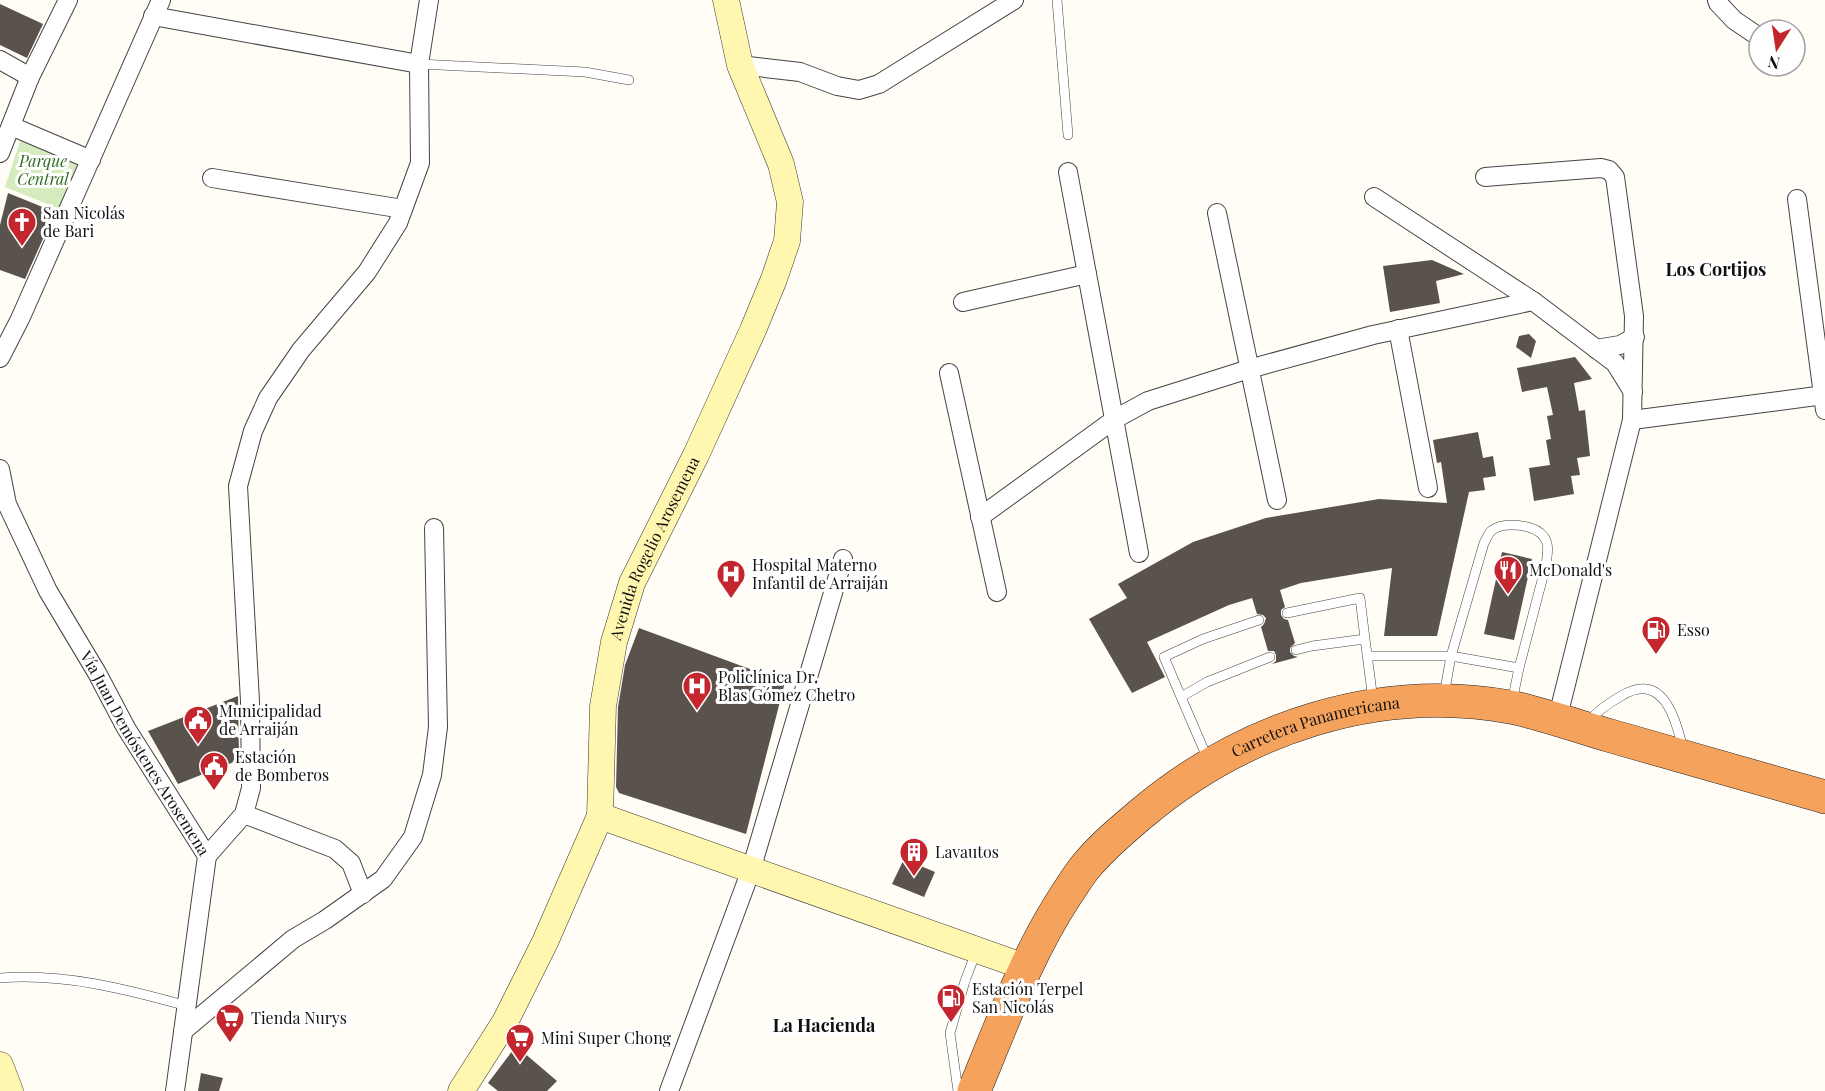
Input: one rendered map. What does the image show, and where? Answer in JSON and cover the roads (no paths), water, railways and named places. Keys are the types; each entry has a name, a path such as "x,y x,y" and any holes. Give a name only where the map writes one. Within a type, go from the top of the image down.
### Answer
{"highway":[{"name":"Carretera Panamericana","path":"974,1091 1025,967 1052,916 1086,866 1121,831 1165,794 1209,764 1252,742 1305,721 1373,705 1443,700 1511,707 1825,797"}],"street":[{"path":"0,153 30,77 68,0"},
{"path":"207,856 244,814 250,788 250,701 238,486 253,431 268,398 301,350 367,272 398,224 420,163 419,64 429,0"},
{"name":"Avenida Rogelio Arosemena","path":"461,1091 506,1022 545,942 600,816 603,706 614,642 632,583 696,455 748,340 774,279 787,240 790,202 781,164 740,65 726,0"},
{"path":"740,65 800,72 837,86 860,90 879,84 1014,0"},
{"path":"1717,0 1734,20 1747,29"},
{"path":"0,358 20,319 157,8 419,64"},
{"path":"0,60 30,77"},
{"path":"11,126 91,160"},
{"path":"1485,177 1601,168 1609,170 1615,177 1634,316 1632,420 1570,724"},
{"path":"1068,172 1139,553"},
{"path":"212,178 403,209"},
{"path":"1374,197 1533,301 1615,363 1633,392"},
{"path":"1632,420 1824,400 1797,200"},
{"path":"1218,213 1278,500"},
{"path":"963,302 1087,274"},
{"path":"980,517 1115,419 1148,401 1249,369 1398,329 1533,301"},
{"path":"1398,329 1428,488"},
{"path":"1596,349 1620,345 1635,337"},
{"path":"949,373 997,592"},
{"name":"Vía Juan Demóstenes Arosemena","path":"0,469 8,504 48,591 97,673 126,728 207,856 175,1091"},
{"path":"183,1032 293,939 383,879 413,837 432,775 438,727 434,528"},
{"path":"669,1091 751,870 843,559"},
{"path":"244,814 335,849 351,863 363,894"},
{"path":"600,816 1025,967"},
{"path":"0,1065 10,1091"}],"lane":[{"path":"1057,0 1068,135"},
{"path":"419,64 585,72 629,80"},
{"path":"1443,700 1451,656 1484,543 1492,531 1505,526 1523,527 1545,537 1548,550 1511,707"},
{"path":"1287,613 1360,598 1373,705"},
{"path":"1209,764 1164,657 1203,639 1259,620"},
{"path":"1296,650 1365,639"},
{"path":"1368,656 1451,656 1519,668"},
{"path":"1181,697 1207,682 1270,657"},
{"path":"1570,724 1594,714 1632,689 1645,688 1657,692 1665,701 1677,726 1685,758"},
{"path":"958,1091 950,1033 976,950"},
{"path":"0,978 78,980 126,989 187,1006"}],"place":[{"name":"San Nicolás de Bari","path":"22,248"},
{"name":"McDonald's","path":"1508,596"},
{"name":"Hospital Materno Infantil de Arraiján","path":"731,600"},
{"name":"Esso","path":"1656,656"},
{"name":"Policlínica Dr. Blas Gómez Chetro","path":"697,712"},
{"name":"Municipalidad de Arraiján","path":"198,746"},
{"name":"Estación de Bomberos","path":"214,792"},
{"name":"Lavautos","path":"914,878"},
{"name":"Estación Terpel San Nicolás","path":"951,1024"},
{"name":"Tienda Nurys","path":"230,1044"},
{"name":"Mini Super Chong","path":"520,1064"}],"district":[{"name":"Los Cortijos","path":"1716,270"},
{"name":"La Hacienda","path":"824,1026"}],"park label":[{"name":"Parque Central","path":"43,170"}]}
